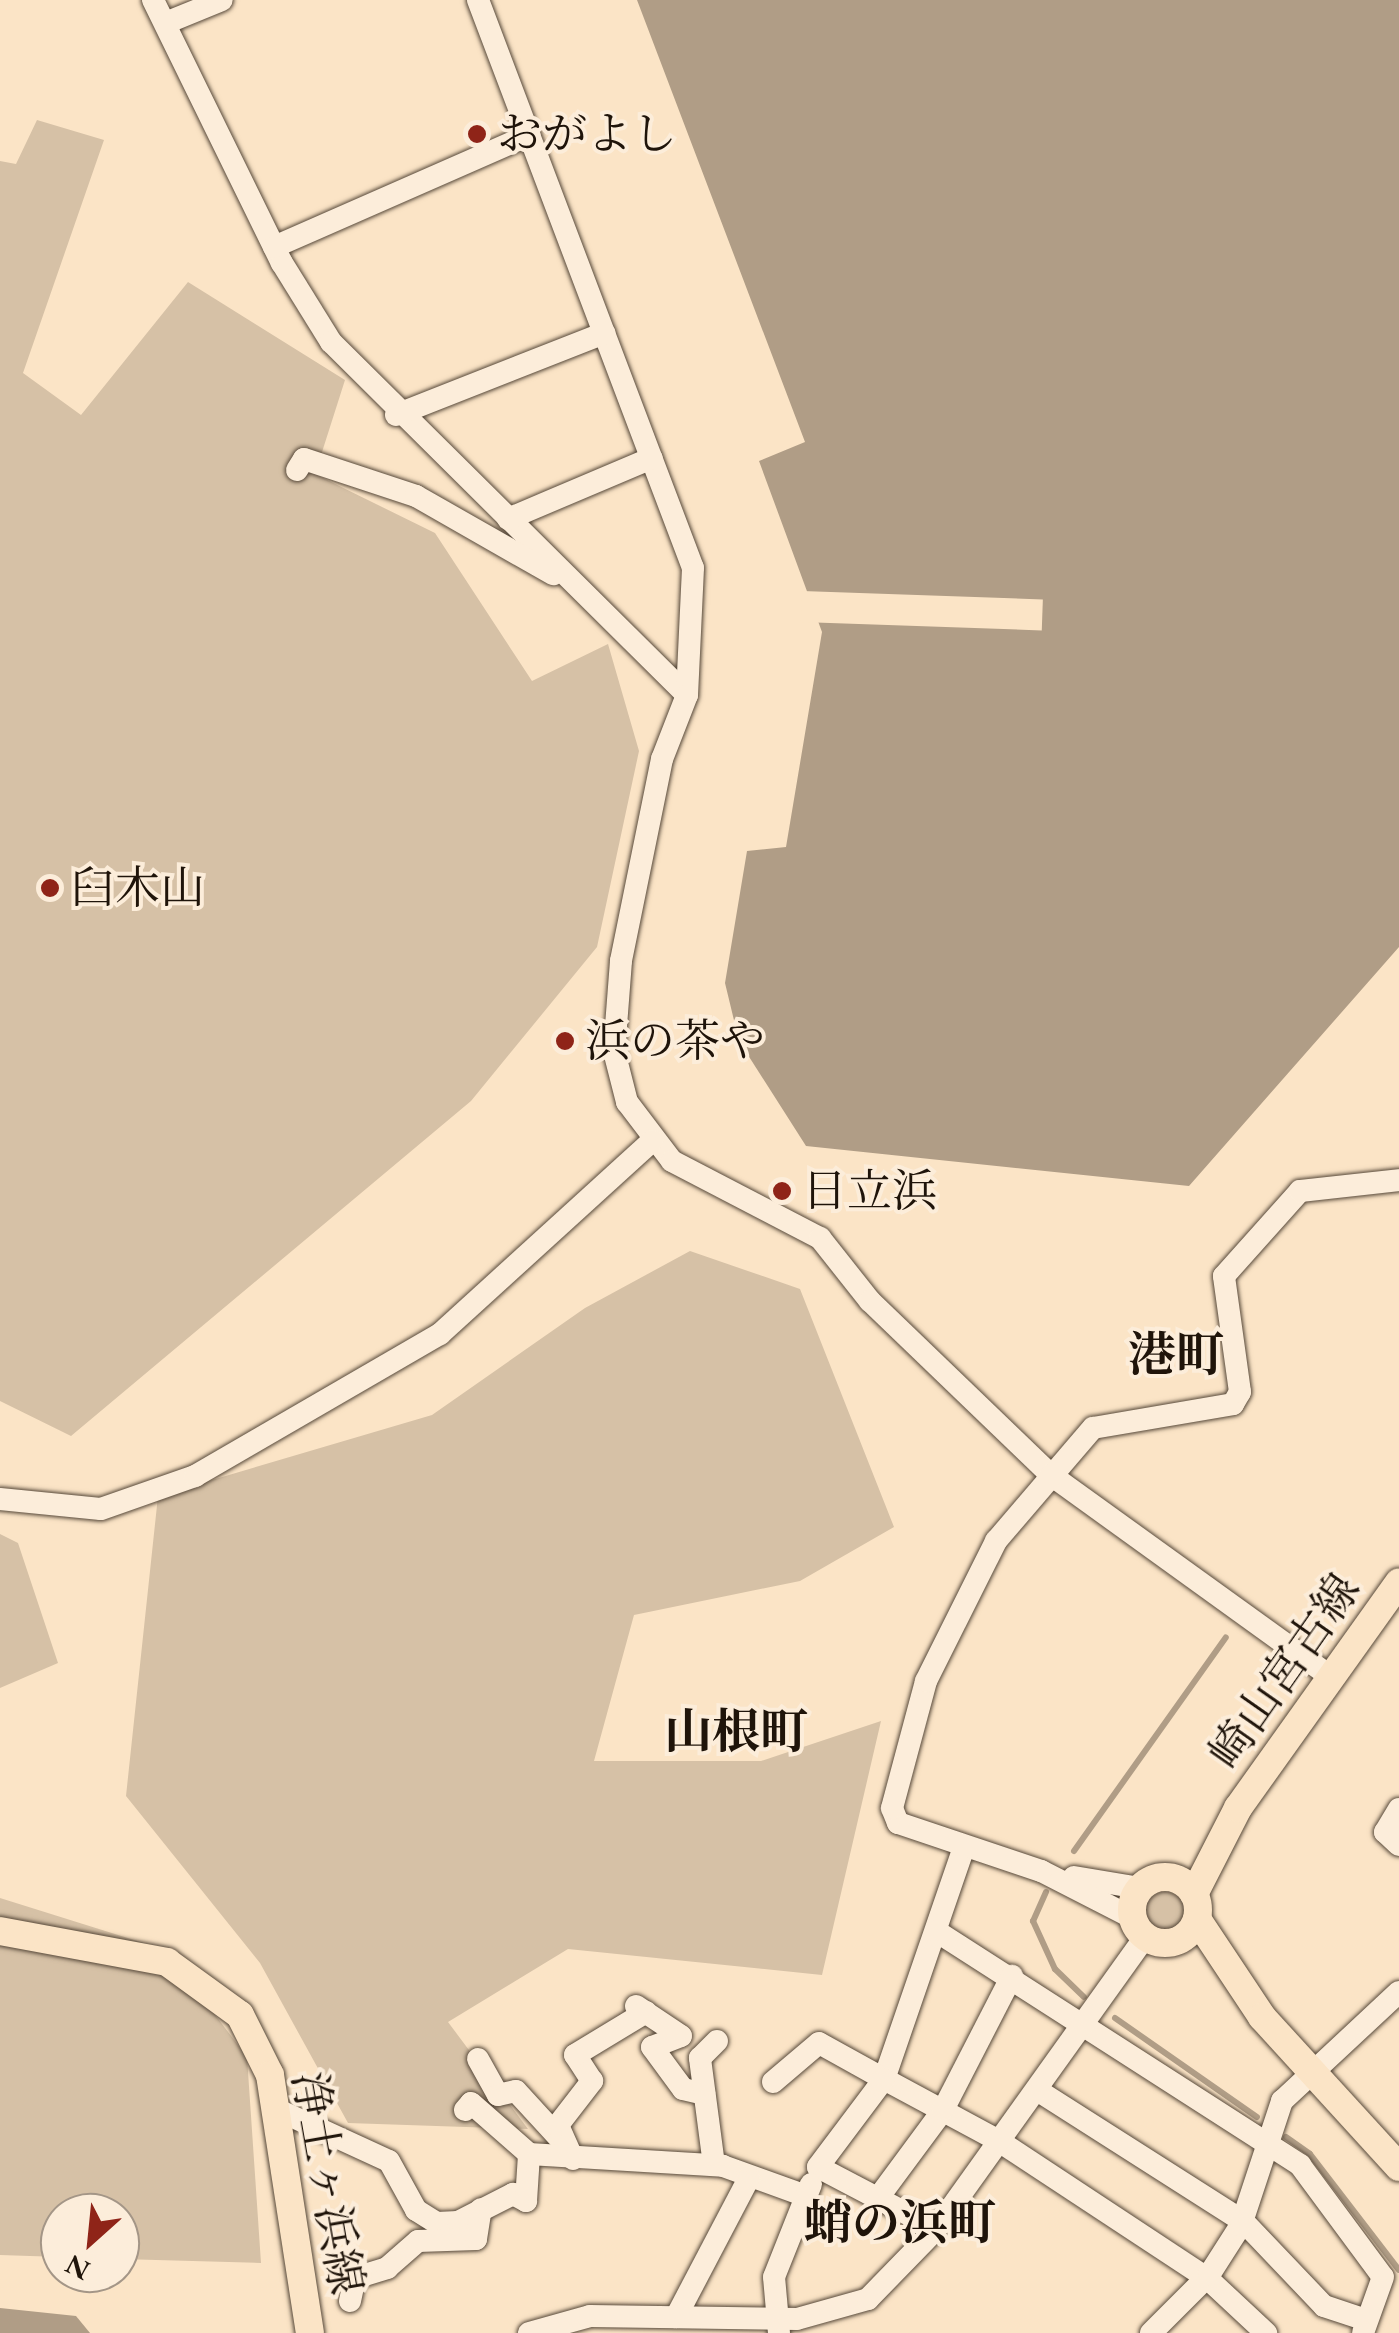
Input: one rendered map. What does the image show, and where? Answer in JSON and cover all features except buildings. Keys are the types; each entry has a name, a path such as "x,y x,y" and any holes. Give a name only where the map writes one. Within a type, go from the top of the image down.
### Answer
{"main road":[{"name":"崎山宮古線","path":"1140,1888 1168,1877 1238,1808 1399,1582"},
{"name":"崎山宮古線","path":"1177,1941 1196,1907 1238,1808"},
{"path":"1168,1877 1196,1907 1262,2017"},
{"path":"1140,1888 1139,1927 1177,1941 1262,2017 1399,2167"},
{"name":"浄土ヶ浜線","path":"0,1931 110,1945 212,1988 258,2042 278,2110 310,2333"}],"street":[{"path":"152,0 168,22 274,247 331,342 396,415 586,593 687,695"},
{"path":"168,22 222,0"},
{"path":"478,0 693,568 687,695 662,759 620,961 616,1069 652,1141 672,1161 820,1238 870,1302 1051,1475 1331,1677"},
{"path":"274,247 529,135"},
{"path":"396,415 604,333"},
{"path":"297,470 304,458 416,496 586,593"},
{"path":"508,520 652,458"},
{"path":"0,1499 101,1509 195,1476 440,1334 652,1141"},
{"path":"1140,1888 1042,1871 898,1824 892,1808 940,1644 996,1540 1100,1422 1233,1404 1240,1392 1224,1276 1300,1192 1399,1180"},
{"path":"1399,1808 1385,1832 1399,1845"},
{"path":"779,2325 774,2278 818,2167 884,2079 964,1847"},
{"path":"528,2333 590,2316 676,2317 779,2325 868,2299 936,2229 1086,2020 1139,1927 1042,1871"},
{"path":"936,1931 1086,2020 1300,2165 1391,2280 1365,2326 1324,2306 1242,2221 1036,2090"},
{"path":"878,2198 942,2110 1012,1976"},
{"path":"1151,2333 1207,2278 1242,2221 1282,2101 1399,1992"},
{"path":"566,2149 558,2125 592,2082 575,2055 640,2008 682,2036 652,2048 684,2089 704,2094"},
{"path":"714,2165 700,2058 717,2041"},
{"path":"774,2082 819,2043 998,2141 1207,2278 1266,2333"},
{"path":"478,2059 498,2094 516,2091 566,2149"},
{"path":"466,2110 471,2103 529,2154 566,2149 714,2165 806,2196"},
{"path":"278,2110 389,2161 426,2218 447,2224 512,2194 526,2202 529,2154"},
{"path":"818,2167 936,2229"},
{"path":"676,2317 749,2178"},
{"path":"350,2300 361,2272 387,2268 418,2241 476,2238 481,2210"}],"shaded area":[{"path":"637,0 1399,0 1399,947 1189,1186 806,1146 739,1041 725,983 747,851 786,847 822,632 759,461 805,442"},
{"path":"37,120 104,140 23,373 81,415 188,282 345,380 315,474 435,533 532,681 608,644 639,751 597,947 471,1101 71,1436 0,1401 0,161 16,164"},
{"path":"690,1251 800,1289 894,1527 800,1581 634,1615 594,1761 761,1761 881,1721 822,1975 568,1949 448,2022 528,2129 348,2123 260,1963 126,1796 158,1496 432,1415 585,1308"},
{"path":"0,1534 18,1543 58,1663 0,1688"},
{"path":"1165,1892 1178,1898 1184,1911 1178,1924 1165,1930 1152,1924 1146,1911 1152,1898"},
{"path":"0,1898 166,1950 247,2057 261,2263 140,2260 140,2193 40,2193 40,2256 0,2255"},
{"path":"0,2308 76,2316 90,2333 0,2333"}],"pier":[{"path":"802,591 1043,599 1042,630 801,622"}],"waterway":[{"path":"1074,1851 1226,1637"},
{"path":"1046,1892 1033,1921 1055,1969 1084,1997"},
{"path":"1115,2018 1257,2117"},
{"path":"1286,2137 1310,2154 1399,2270"}],"place":[{"name":"おがよし","path":"477,134"},
{"name":"臼木山","path":"50,888"},
{"name":"浜の茶や","path":"565,1041"},
{"name":"日立浜","path":"782,1191"}],"district":[{"name":"港町","path":"1176,1355"},
{"name":"山根町","path":"736,1732"},
{"name":"蛸の浜町","path":"900,2223"}]}
